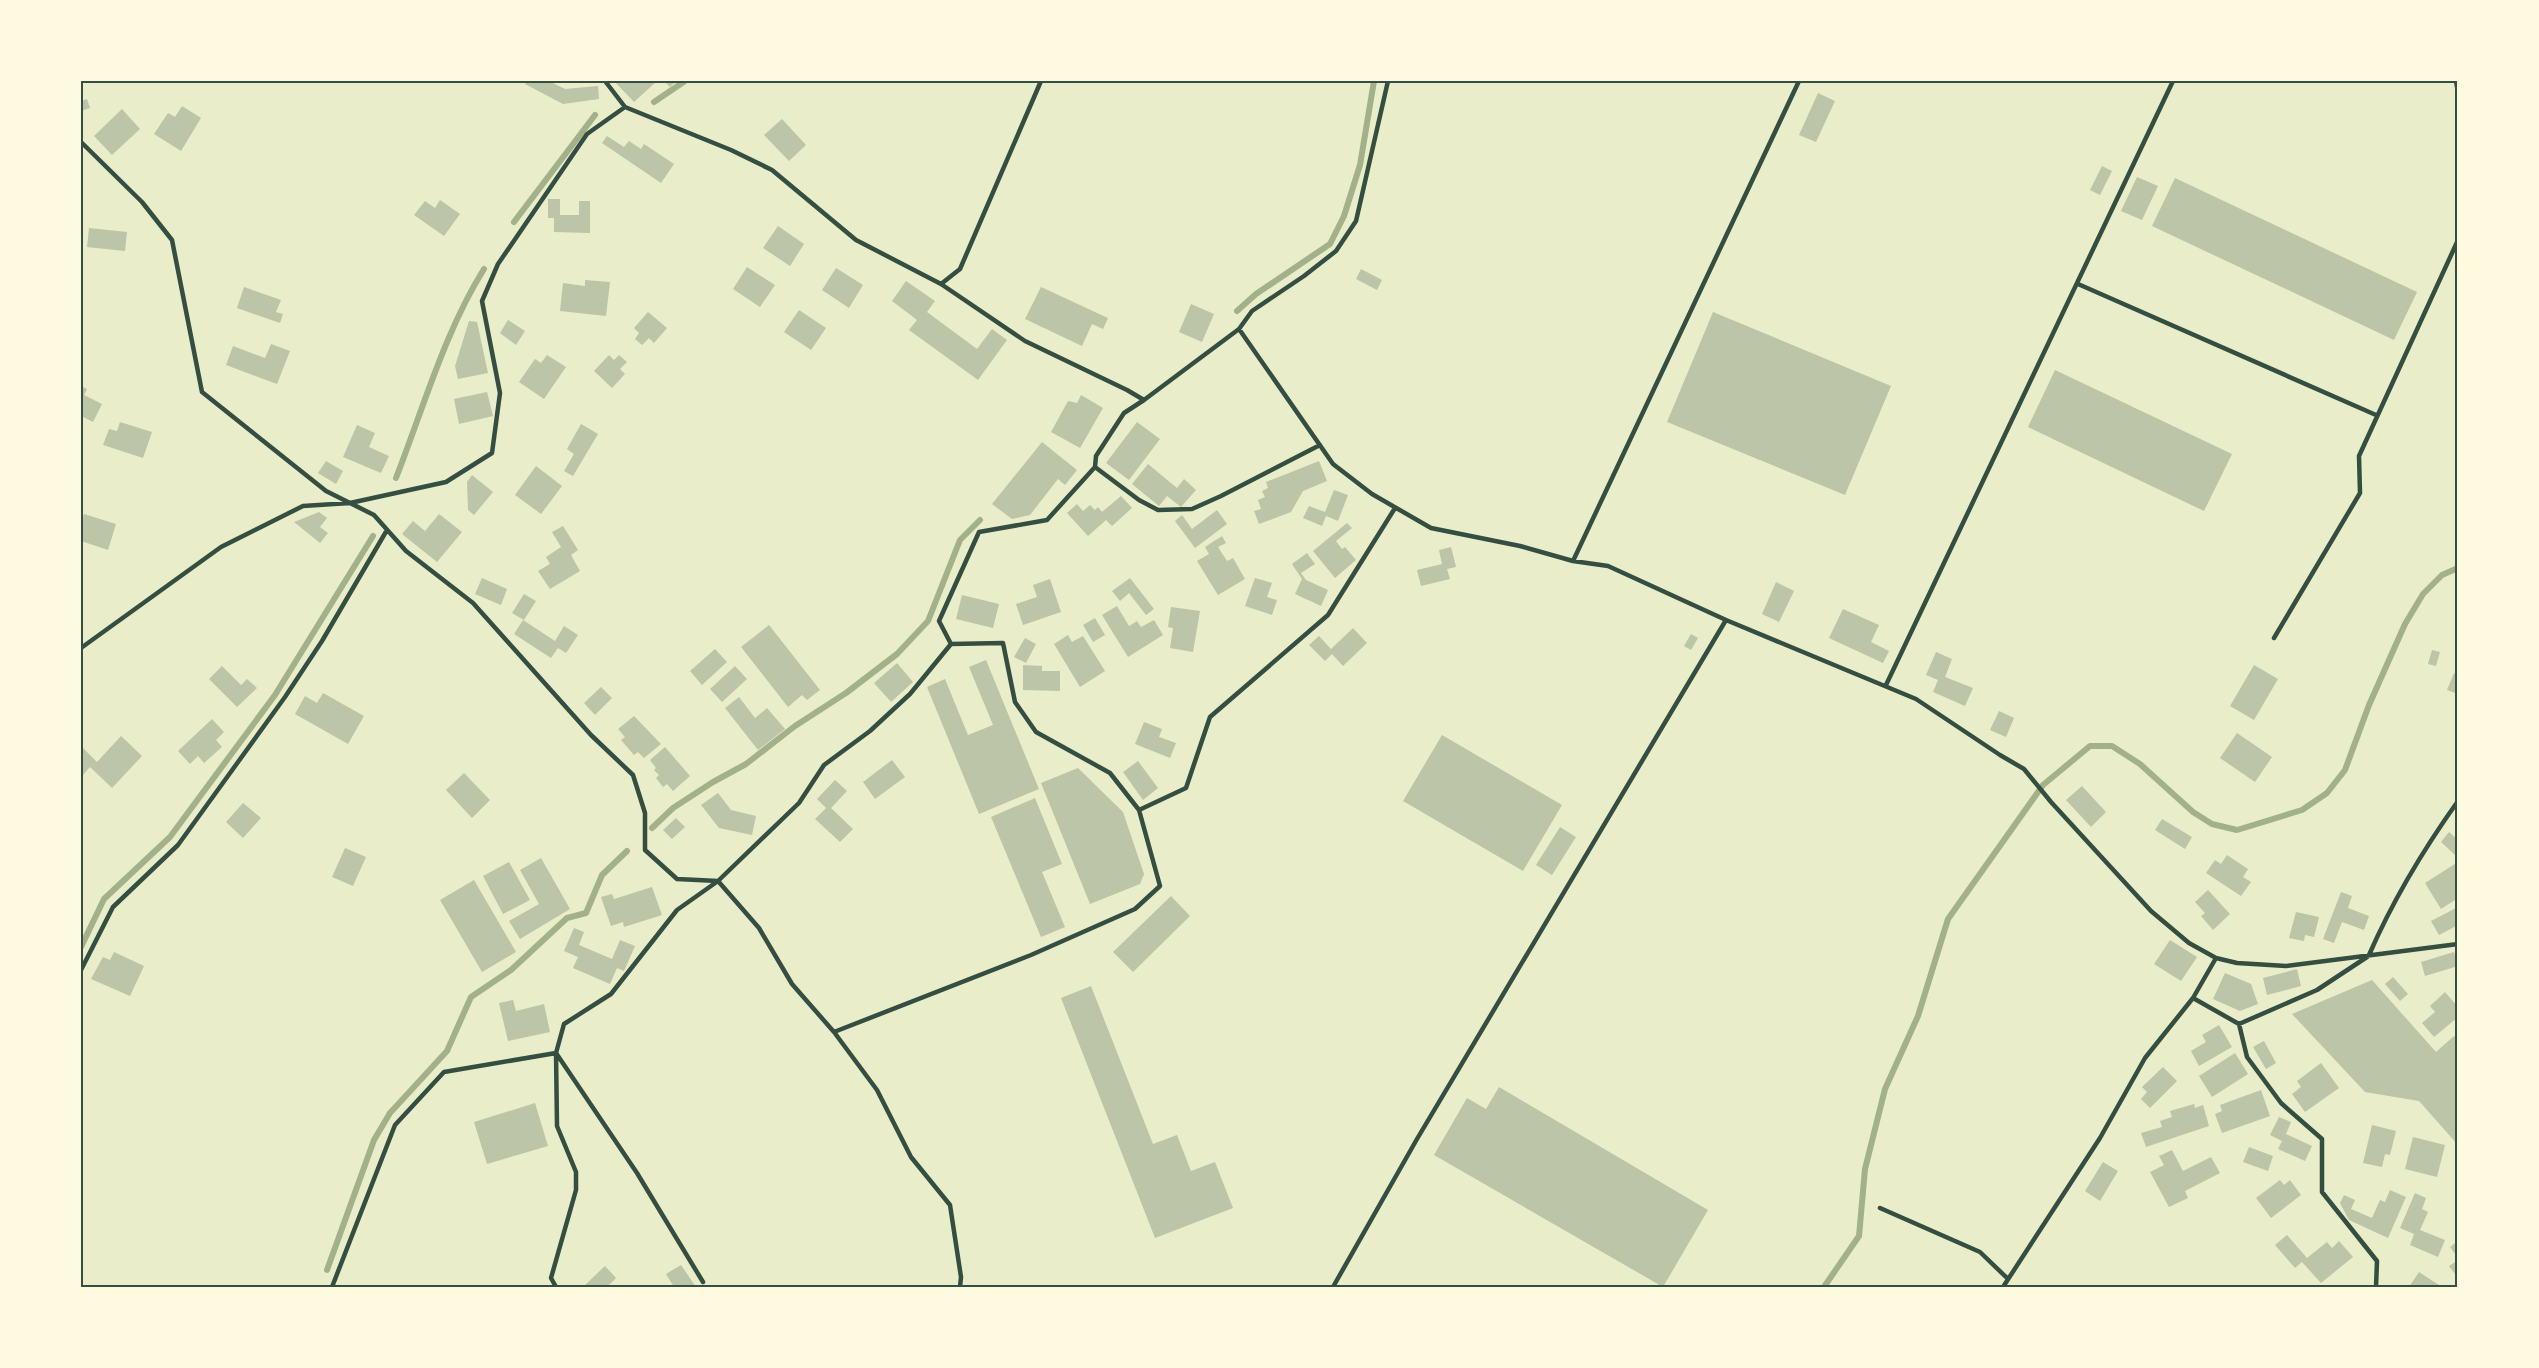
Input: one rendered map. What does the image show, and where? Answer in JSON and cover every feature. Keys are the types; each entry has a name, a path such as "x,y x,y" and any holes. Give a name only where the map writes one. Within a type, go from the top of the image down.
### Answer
{"lane":[{"path":"605,81 625,107 772,170 856,240 941,284 1025,341 1111,381 1144,400"},
{"path":"941,284 960,269 1041,81"},
{"path":"951,644 939,621 979,532 1047,520 1095,467 1096,456 1124,413 1239,329 1252,311 1304,276 1336,250 1356,220 1388,81"},
{"path":"1573,561 1799,81"},
{"path":"1886,685 2078,284 2172,81"},
{"path":"2456,81 2458,93"},
{"path":"81,648 221,547 303,506 350,503 446,482 492,453 500,393 482,301 498,264 586,134 625,107"},
{"path":"81,142 142,202 172,240 202,392 326,491 374,515 406,551 473,603 591,735 633,775 645,813 645,850 677,879 718,881 759,928 792,984 834,1032 877,1090 911,1157 950,1204 961,1277 960,1287"},
{"path":"2274,638 2360,493 2359,456 2458,240"},
{"path":"2078,284 2376,415"},
{"path":"1239,329 1333,464 1395,508 1431,528 1520,546 1573,561 1608,566 1726,620 1917,699 2024,769 2051,802 2151,911 2189,944 2216,958 2237,963 2286,966 2458,944"},
{"path":"1095,467 1139,500 1158,510 1192,509 1320,445"},
{"path":"1139,810 1186,788 1210,717 1328,615 1395,508"},
{"path":"81,970 113,907 178,845 285,697 322,641 387,530"},
{"path":"1333,1287 1417,1138 1726,620"},
{"path":"556,1287 551,1278 576,1190 576,1172 557,1126 556,1053 564,1024 611,993 677,910 718,881 799,803 824,765 870,731 910,694 951,644 1003,643 1015,702 1036,732 1110,773 1139,810 1160,886 1135,909 1031,955 834,1032"},
{"path":"2239,1024 2317,990 2369,955 2386,916 2426,846 2458,801"},
{"path":"2003,1287 2100,1138 2145,1058 2193,998 2216,958"},
{"path":"2193,998 2239,1024 2247,1057 2281,1103 2322,1139 2322,1192 2377,1261 2376,1287"},
{"path":"556,1053 637,1173 703,1282"},
{"path":"332,1287 394,1125 444,1072 556,1053"},
{"path":"1880,1208 1980,1252 2007,1278"}],"building":[{"path":"527,81 555,81 553,83 565,89 598,86 599,99 563,104 525,84"},
{"path":"614,81 657,81 634,102"},
{"path":"664,81 676,81 670,87"},
{"path":"1818,93 1835,101 1816,142 1799,135"},
{"path":"87,99 90,108 81,111 81,101"},
{"path":"182,106 201,118 181,151 154,134 168,113 175,117"},
{"path":"122,109 140,129 112,155 94,136"},
{"path":"782,119 806,145 789,161 764,135"},
{"path":"607,136 624,147 629,141 641,149 644,144 674,164 661,183 602,143"},
{"path":"2102,166 2112,171 2100,195 2090,190"},
{"path":"2137,177 2158,186 2142,220 2121,211"},
{"path":"2175,178 2417,292 2394,340 2152,226"},
{"path":"548,199 560,199 560,215 579,215 579,201 590,201 590,233 554,232 554,218 548,218"},
{"path":"440,200 460,214 444,236 414,215 425,201 435,208"},
{"path":"778,226 804,244 790,266 763,248"},
{"path":"89,228 127,232 125,251 87,247"},
{"path":"747,267 775,285 760,307 733,289"},
{"path":"836,268 863,285 849,308 822,290"},
{"path":"1361,269 1382,280 1377,290 1356,279"},
{"path":"585,280 610,282 606,316 560,311 563,283 585,286"},
{"path":"906,281 935,301 927,312 977,349 992,329 1007,340 978,380 909,330 917,320 892,301"},
{"path":"244,287 281,300 276,312 283,314 280,323 237,308"},
{"path":"1041,287 1108,318 1103,329 1092,324 1082,346 1025,319"},
{"path":"1191,304 1214,314 1202,342 1179,332"},
{"path":"799,310 826,328 811,350 784,332"},
{"path":"648,312 667,328 654,343 649,338 642,345 635,339 639,333 634,328"},
{"path":"1713,312 1891,386 1845,495 1667,422"},
{"path":"508,320 525,331 516,345 500,333"},
{"path":"469,321 477,322 488,373 458,379 455,366"},
{"path":"271,344 290,351 277,384 226,365 233,346 265,358"},
{"path":"547,355 566,367 544,399 519,382 535,359 541,363"},
{"path":"609,355 614,360 619,355 627,362 620,369 625,374 612,388 594,371"},
{"path":"2055,370 2232,454 2204,511 2028,427"},
{"path":"81,386 87,389 84,395 102,404 93,422 81,416"},
{"path":"487,392 493,416 459,424 454,399"},
{"path":"1081,395 1103,408 1080,448 1051,432 1068,401 1077,403"},
{"path":"120,422 152,432 143,458 103,445 109,429 117,431"},
{"path":"1137,422 1160,439 1129,480 1106,463"},
{"path":"581,424 598,434 573,476 564,471 574,454 567,449"},
{"path":"357,425 375,433 369,447 389,456 381,473 343,457"},
{"path":"1042,442 1077,470 1065,485 1058,479 1030,515 1012,519 992,504"},
{"path":"326,461 343,471 336,484 318,473"},
{"path":"1319,461 1327,481 1303,491 1291,512 1259,524 1254,511 1261,509 1258,500 1265,497 1262,491 1268,488 1266,482"},
{"path":"1148,464 1177,488 1184,479 1196,490 1181,507 1167,496 1159,506 1132,484"},
{"path":"536,466 562,486 541,514 515,495"},
{"path":"472,475 493,492 474,515 468,510 467,482"},
{"path":"1334,490 1348,495 1338,521 1326,516 1322,526 1303,518 1309,506 1325,512"},
{"path":"1121,496 1132,508 1112,526 1106,520 1088,536 1067,513 1077,504 1083,511 1090,505 1095,510 1098,507 1102,512"},
{"path":"1217,510 1227,524 1195,548 1175,521 1182,515 1192,529"},
{"path":"319,512 327,518 320,527 328,533 320,543 294,522"},
{"path":"84,514 116,524 108,550 81,541 81,524"},
{"path":"439,514 462,532 437,562 402,534 413,521 425,531"},
{"path":"1347,523 1352,528 1336,541 1342,549 1345,547 1356,560 1335,578 1313,551"},
{"path":"563,526 578,550 571,555 580,571 550,589 538,571 550,564 546,557 561,547 552,532"},
{"path":"1222,536 1226,543 1218,547 1227,561 1233,558 1245,579 1218,595 1197,561 1209,554 1205,547"},
{"path":"1451,547 1456,567 1447,569 1450,579 1421,586 1417,570 1442,564 1439,550"},
{"path":"1307,553 1315,564 1301,573 1306,580 1328,590 1321,606 1295,594 1302,579 1292,564"},
{"path":"482,578 507,589 501,605 475,594"},
{"path":"1130,578 1154,609 1146,615 1129,593 1120,601 1112,591"},
{"path":"1255,578 1272,583 1267,597 1277,600 1272,615 1245,606"},
{"path":"1050,579 1061,612 1023,625 1016,604 1037,597 1033,585"},
{"path":"1776,582 1794,591 1779,622 1762,614"},
{"path":"524,594 536,601 524,620 512,613"},
{"path":"962,595 999,604 993,628 956,619"},
{"path":"1117,606 1129,626 1137,621 1141,627 1154,620 1163,635 1128,657 1102,615"},
{"path":"1171,607 1200,611 1193,652 1170,648 1173,628 1168,627"},
{"path":"1843,609 1879,625 1871,642 1889,651 1883,663 1829,638"},
{"path":"1095,618 1105,635 1093,642 1083,625"},
{"path":"523,620 555,641 564,626 578,635 566,653 558,648 551,658 514,634"},
{"path":"769,625 820,690 807,700 802,695 788,707 741,647"},
{"path":"1353,628 1367,643 1343,666 1332,654 1325,661 1309,645 1319,636 1331,649"},
{"path":"1691,634 1698,638 1691,650 1684,646"},
{"path":"1068,635 1072,642 1083,636 1105,671 1080,687 1054,644"},
{"path":"1025,638 1036,644 1026,663 1014,657"},
{"path":"715,649 727,662 702,685 690,671"},
{"path":"2432,650 2440,652 2436,666 2428,664"},
{"path":"1936,652 1952,659 1945,677 1973,688 1965,706 1933,692 1938,680 1926,675"},
{"path":"986,660 1039,789 979,814 927,687 945,679 968,735 993,725 969,667"},
{"path":"897,663 913,682 891,702 874,683"},
{"path":"1023,665 1042,666 1042,671 1060,671 1060,691 1023,690"},
{"path":"2254,665 2278,679 2254,720 2230,706"},
{"path":"222,666 241,685 247,679 257,688 237,707 209,679"},
{"path":"735,666 747,679 722,702 710,689"},
{"path":"2454,673 2458,675 2458,694 2447,690"},
{"path":"601,687 612,698 595,715 584,703"},
{"path":"323,693 364,716 348,744 295,714 305,696 317,703"},
{"path":"739,697 755,718 767,708 785,729 758,750 725,708"},
{"path":"1999,711 2014,718 2006,737 1990,730"},
{"path":"634,716 661,744 644,758 638,752 634,755 621,740 625,737 618,729"},
{"path":"212,719 224,732 216,740 222,747 204,763 198,756 190,764 178,751"},
{"path":"1144,722 1162,729 1159,737 1176,743 1170,758 1135,744"},
{"path":"2237,733 2272,757 2255,782 2220,758"},
{"path":"1442,735 1562,805 1523,871 1403,801"},
{"path":"121,736 142,756 112,788 90,767 81,777 81,746 97,762"},
{"path":"665,747 690,776 673,791 667,784 663,787 656,778 659,775 650,760"},
{"path":"892,760 905,777 875,799 863,782"},
{"path":"1138,761 1158,788 1143,800 1123,772"},
{"path":"1078,768 1123,812 1144,874 1140,884 1090,904 1041,783"},
{"path":"464,773 490,800 472,818 446,790"},
{"path":"835,780 847,791 831,808 853,829 840,842 815,819 826,808 817,799"},
{"path":"2082,786 2106,812 2091,827 2066,800"},
{"path":"718,793 731,810 756,816 752,835 719,828 701,805"},
{"path":"1035,798 1062,864 1042,872 1065,927 1041,937 991,817"},
{"path":"243,803 261,818 243,838 226,822"},
{"path":"676,818 685,827 672,839 663,830"},
{"path":"2162,819 2192,837 2185,849 2155,830"},
{"path":"1560,827 1576,837 1552,875 1536,865"},
{"path":"2449,832 2458,840 2458,852 2455,855 2441,842"},
{"path":"345,848 366,857 353,886 332,877"},
{"path":"2227,855 2248,869 2243,877 2251,882 2241,896 2206,873 2215,860 2221,864"},
{"path":"541,858 570,909 520,939 509,921 539,904 520,870"},
{"path":"509,862 530,900 503,914 483,876"},
{"path":"2458,862 2458,898 2441,909 2425,883"},
{"path":"474,880 516,952 482,972 440,900"},
{"path":"652,887 662,915 624,927 623,922 611,926 601,897 612,894 614,899"},
{"path":"2208,890 2230,914 2213,930 2201,916 2205,913 2195,902"},
{"path":"2341,892 2352,896 2348,908 2369,916 2364,930 2342,922 2334,943 2323,939"},
{"path":"1171,896 1190,916 1133,972 1113,952"},
{"path":"2458,907 2458,925 2439,935 2431,921"},
{"path":"2296,912 2319,917 2314,937 2305,935 2304,941 2289,938"},
{"path":"574,928 584,932 579,945 612,959 620,940 635,946 624,971 617,968 610,984 573,968 578,957 564,951"},
{"path":"2170,940 2197,957 2181,981 2154,964"},
{"path":"114,952 144,966 130,996 91,979 103,957 110,960"},
{"path":"2454,952 2458,966 2425,976 2421,962"},
{"path":"2297,969 2301,986 2267,995 2263,978"},
{"path":"2225,973 2251,984 2258,1004 2240,1011 2213,999"},
{"path":"2393,977 2408,994 2400,1001 2385,984"},
{"path":"2372,980 2436,1052 2454,1036 2458,1041 2458,1145 2419,1101 2365,1092 2292,1014"},
{"path":"1091,986 1153,1144 1177,1135 1191,1171 1215,1162 1233,1208 1155,1238 1061,998"},
{"path":"2445,992 2458,1007 2458,1017 2434,1037 2422,1023 2435,1012 2430,1006"},
{"path":"513,1000 516,1011 544,1004 550,1032 508,1041 499,1003"},
{"path":"2219,1025 2232,1047 2199,1066 2191,1051 2206,1042 2202,1035"},
{"path":"2264,1041 2276,1063 2266,1069 2253,1047"},
{"path":"2235,1053 2248,1074 2212,1097 2199,1076"},
{"path":"2321,1063 2339,1088 2305,1112 2292,1094 2301,1087 2297,1081"},
{"path":"2163,1067 2177,1081 2150,1108 2141,1099 2147,1092 2142,1087"},
{"path":"1499,1087 1708,1210 1663,1287 1434,1155 1467,1098 1486,1109"},
{"path":"2261,1090 2270,1116 2222,1133 2215,1114 2222,1111 2220,1105"},
{"path":"535,1103 548,1146 487,1164 474,1122"},
{"path":"2194,1104 2195,1108 2203,1105 2209,1126 2146,1147 2141,1133 2162,1127 2160,1121 2172,1117 2170,1111"},
{"path":"2279,1117 2291,1122 2286,1134 2312,1146 2305,1161 2278,1149 2282,1141 2270,1135"},
{"path":"2372,1125 2396,1131 2390,1155 2385,1154 2382,1167 2363,1163"},
{"path":"2413,1137 2445,1145 2437,1177 2405,1169"},
{"path":"2249,1147 2273,1156 2268,1171 2243,1162"},
{"path":"2172,1150 2183,1171 2211,1157 2220,1173 2185,1191 2188,1198 2169,1207 2150,1172 2164,1165 2159,1156"},
{"path":"2103,1162 2118,1171 2100,1201 2085,1191"},
{"path":"2280,1180 2284,1185 2290,1180 2301,1195 2271,1218 2256,1198"},
{"path":"2390,1190 2406,1197 2388,1238 2349,1220 2340,1203 2344,1195 2355,1200 2351,1209 2372,1218 2380,1200 2385,1202"},
{"path":"2415,1193 2426,1198 2422,1209 2428,1212 2420,1230 2445,1240 2438,1257 2410,1245 2414,1234 2400,1228"},
{"path":"2287,1235 2307,1258 2327,1242 2332,1248 2339,1241 2353,1257 2321,1283 2302,1262 2295,1268 2275,1245"},
{"path":"2458,1241 2458,1258 2450,1247"},
{"path":"2458,1260 2458,1278 2449,1266"},
{"path":"681,1265 696,1287 674,1287 666,1274"},
{"path":"605,1266 616,1278 607,1287 583,1287"},
{"path":"2419,1272 2442,1287 2409,1287"}],"waterway":[{"path":"654,102 685,81"},
{"path":"1237,311 1256,294 1330,244 1344,216 1360,165 1374,81"},
{"path":"514,222 595,115"},
{"path":"396,478 446,344 484,269"},
{"path":"652,828 673,808 746,764 795,726 846,693 897,654 928,621 960,540 980,520"},
{"path":"81,947 104,899 170,837 275,695 373,536"},
{"path":"1824,1287 1859,1236 1865,1169 1885,1089 1918,1016 1948,919 2043,785 2090,746 2112,746 2140,764 2193,812 2212,824 2237,830 2302,810 2327,793 2345,770 2369,705 2405,624 2423,594 2442,575 2458,568"},
{"path":"327,1270 374,1140 390,1113 447,1051 471,997 511,970 567,918 586,913 602,875 627,851"}]}
